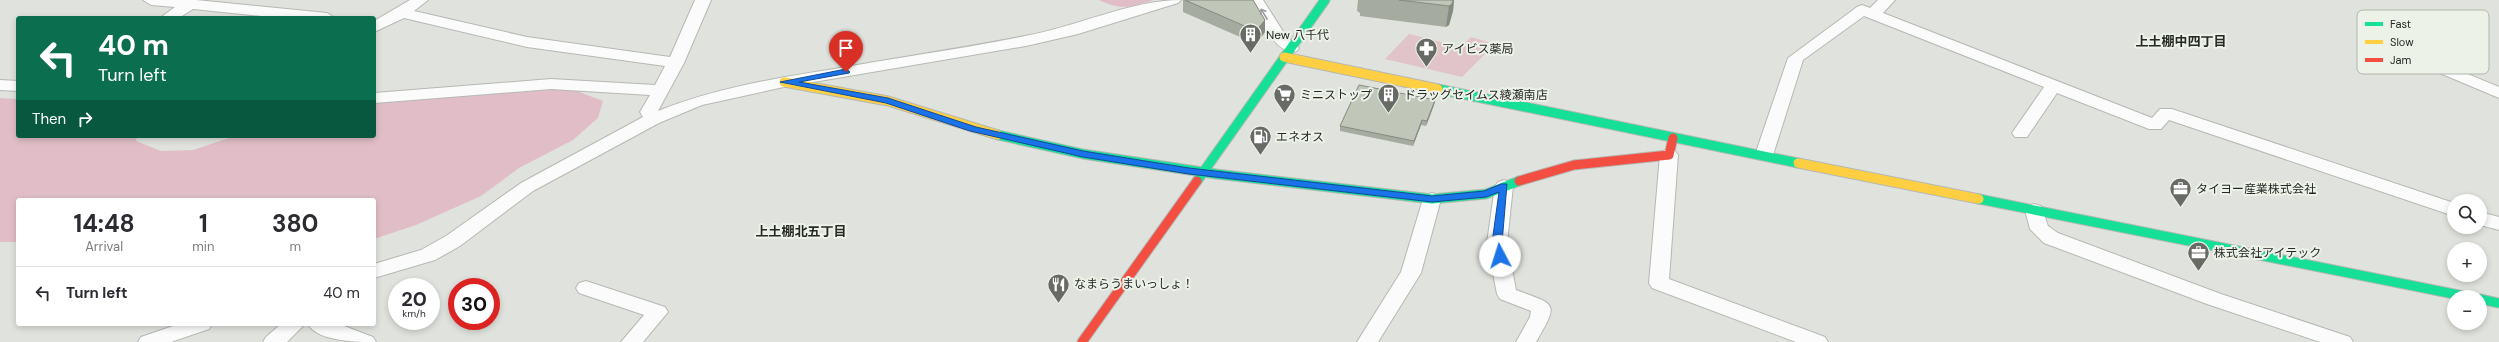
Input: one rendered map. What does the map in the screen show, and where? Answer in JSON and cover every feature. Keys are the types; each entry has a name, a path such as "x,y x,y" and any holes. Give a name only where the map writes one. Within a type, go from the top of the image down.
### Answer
{"street":[{"path":"152,0 307,16"},
{"path":"376,26 402,13 420,0"},
{"path":"653,119 648,112 676,63 703,0"},
{"path":"376,270 428,255 453,241 527,187 653,119 713,96 784,82 1026,41 1072,31 1173,0"},
{"path":"1256,0 1288,52 1671,146 1764,154 2447,293"},
{"path":"1082,342 1325,0"},
{"path":"1873,14 1887,0"},
{"path":"171,16 190,4"},
{"path":"1764,154 1796,58 1862,10 2155,125 2166,113 2447,208"},
{"path":"402,13 527,42 676,63"},
{"path":"2454,74 2499,93"},
{"path":"784,82 888,101 973,129 1083,154 1203,172 1432,199 1486,194 1536,174 1592,161 1671,146"},
{"path":"376,98 551,84 577,84 661,91"},
{"path":"0,85 16,86"},
{"path":"2020,134 2054,85"},
{"path":"1671,146 1659,283 1818,342"},
{"path":"1504,186 1497,243 1507,294 1541,307 1540,317 1526,342"},
{"path":"1367,342 1411,274 1432,199"},
{"path":"2034,210 2039,229 2051,238 2214,299 2343,342"},
{"path":"2487,220 2499,224"},
{"path":"586,288 658,312 631,342"},
{"path":"2487,300 2499,303"},
{"path":"148,342 196,326"},
{"path":"273,342 293,326"},
{"path":"323,326 366,342"}],"shaded area":[{"path":"1099,0 1154,0 1132,6 1120,7"},
{"path":"1409,34 1461,47 1471,37 1495,44 1462,77 1385,59"},
{"path":"572,89 603,101 598,118 573,140 519,168 481,196 416,225 376,238 376,198 16,198 16,242 0,242 0,98 16,99 16,138 137,138 136,141 161,151 193,150 229,138 376,138 376,100"}],"building":[{"path":"1185,0 1253,0 1265,20 1256,31"},
{"path":"1399,0 1453,0 1452,4 1449,6"},
{"name":"ドラッグセイムス綾瀬南店","path":"1359,85 1435,100 1427,121 1422,120 1414,141 1340,126"}],"traffic: fast":[{"path":"1197,181 1325,0"},
{"path":"1438,89 1798,163"},
{"path":"998,135 1083,154 1216,174 1432,199 1486,194 1519,181"},
{"path":"1979,199 2447,293"},
{"path":"2487,300 2499,303"}],"traffic: slow":[{"path":"1284,57 1438,89"},
{"path":"784,82 888,101 973,129 998,135"},
{"path":"1798,163 1979,199"}],"traffic: jam":[{"path":"1519,181 1574,165 1669,155 1673,138"},
{"path":"1082,342 1197,181"}],"place":[{"name":"New 八千代","path":"1250,54"},
{"name":"アイビス薬局","path":"1427,68"},
{"name":"ミニストップ","path":"1284,114"},
{"name":"ドラッグセイムス綾瀬南店","path":"1389,114"},
{"name":"エネオス","path":"1260,156"},
{"name":"タイヨー産業株式会社","path":"2181,208"},
{"name":"株式会社アイテック","path":"2198,272"},
{"name":"なまらうまいっしょ！","path":"1059,304"}],"district":[{"name":"上土棚中四丁目","path":"2181,41"},
{"name":"上土棚北五丁目","path":"801,231"}],"route":[{"path":"846,72 784,82 888,101 973,129 1083,154 1189,171 1432,199 1486,194 1504,186 1504,196 1497,243 1500,256"}]}
